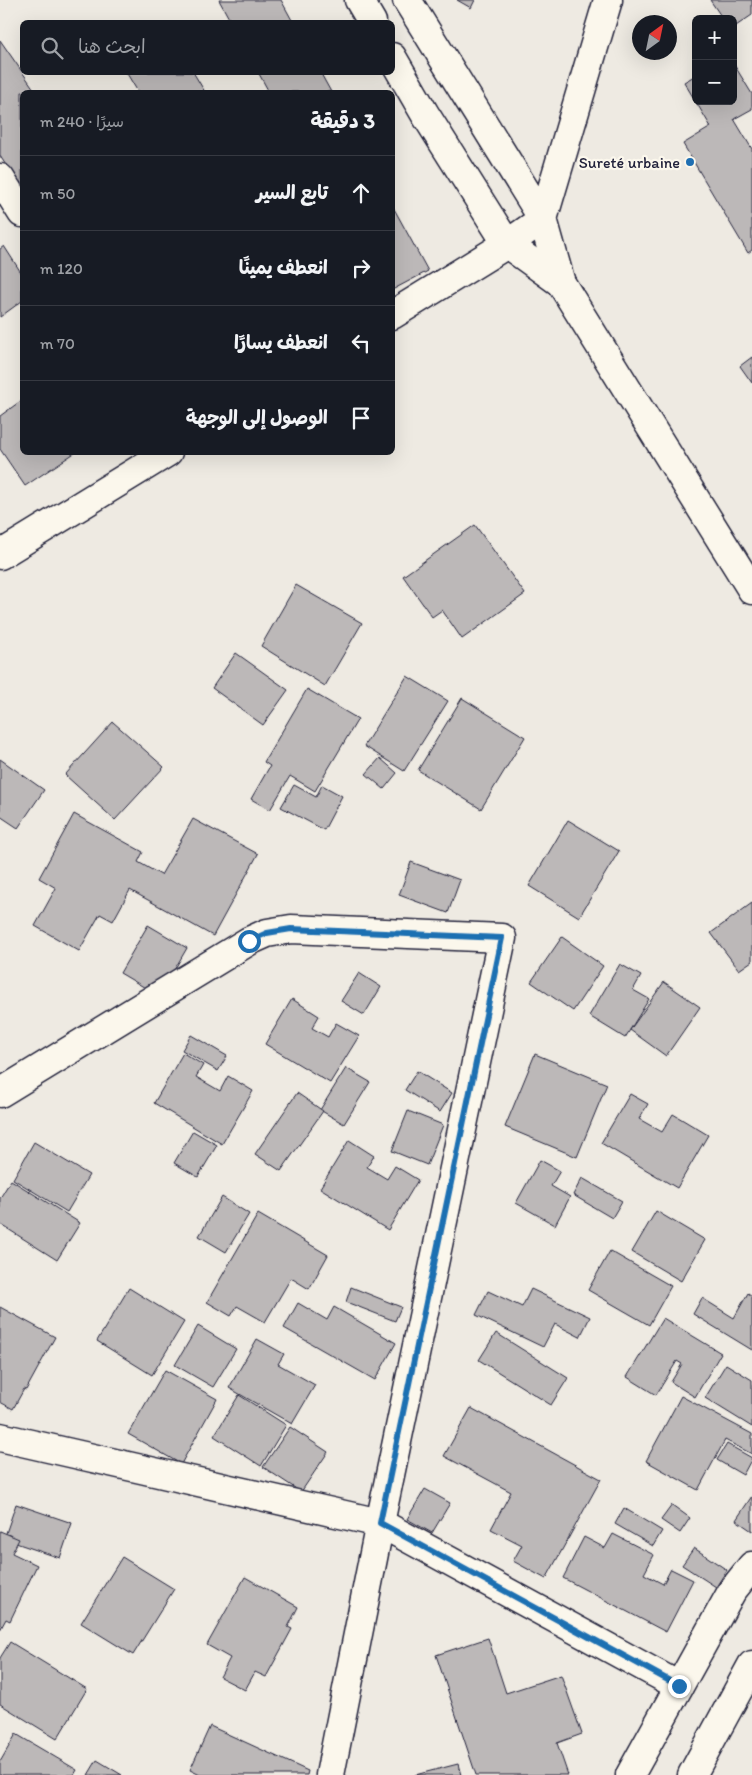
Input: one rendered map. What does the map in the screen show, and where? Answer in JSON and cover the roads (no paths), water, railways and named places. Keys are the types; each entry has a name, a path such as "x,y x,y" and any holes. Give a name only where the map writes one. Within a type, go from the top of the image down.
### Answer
{"street":[{"path":"359,0 371,20"},
{"path":"408,0 543,219 561,283 752,590"},
{"path":"395,312 507,244 543,219 608,0"},
{"path":"395,62 425,114 507,244 561,283"},
{"path":"0,178 20,210"},
{"path":"0,555 163,455"},
{"path":"0,1094 249,941 267,933 291,929 502,938 380,1523 330,1775"},
{"path":"0,1437 380,1523 679,1686"},
{"path":"630,1775 732,1591 752,1566"},
{"path":"692,1775 752,1665"}],"place":[{"name":"Sureté urbaine","path":"690,162"}]}
